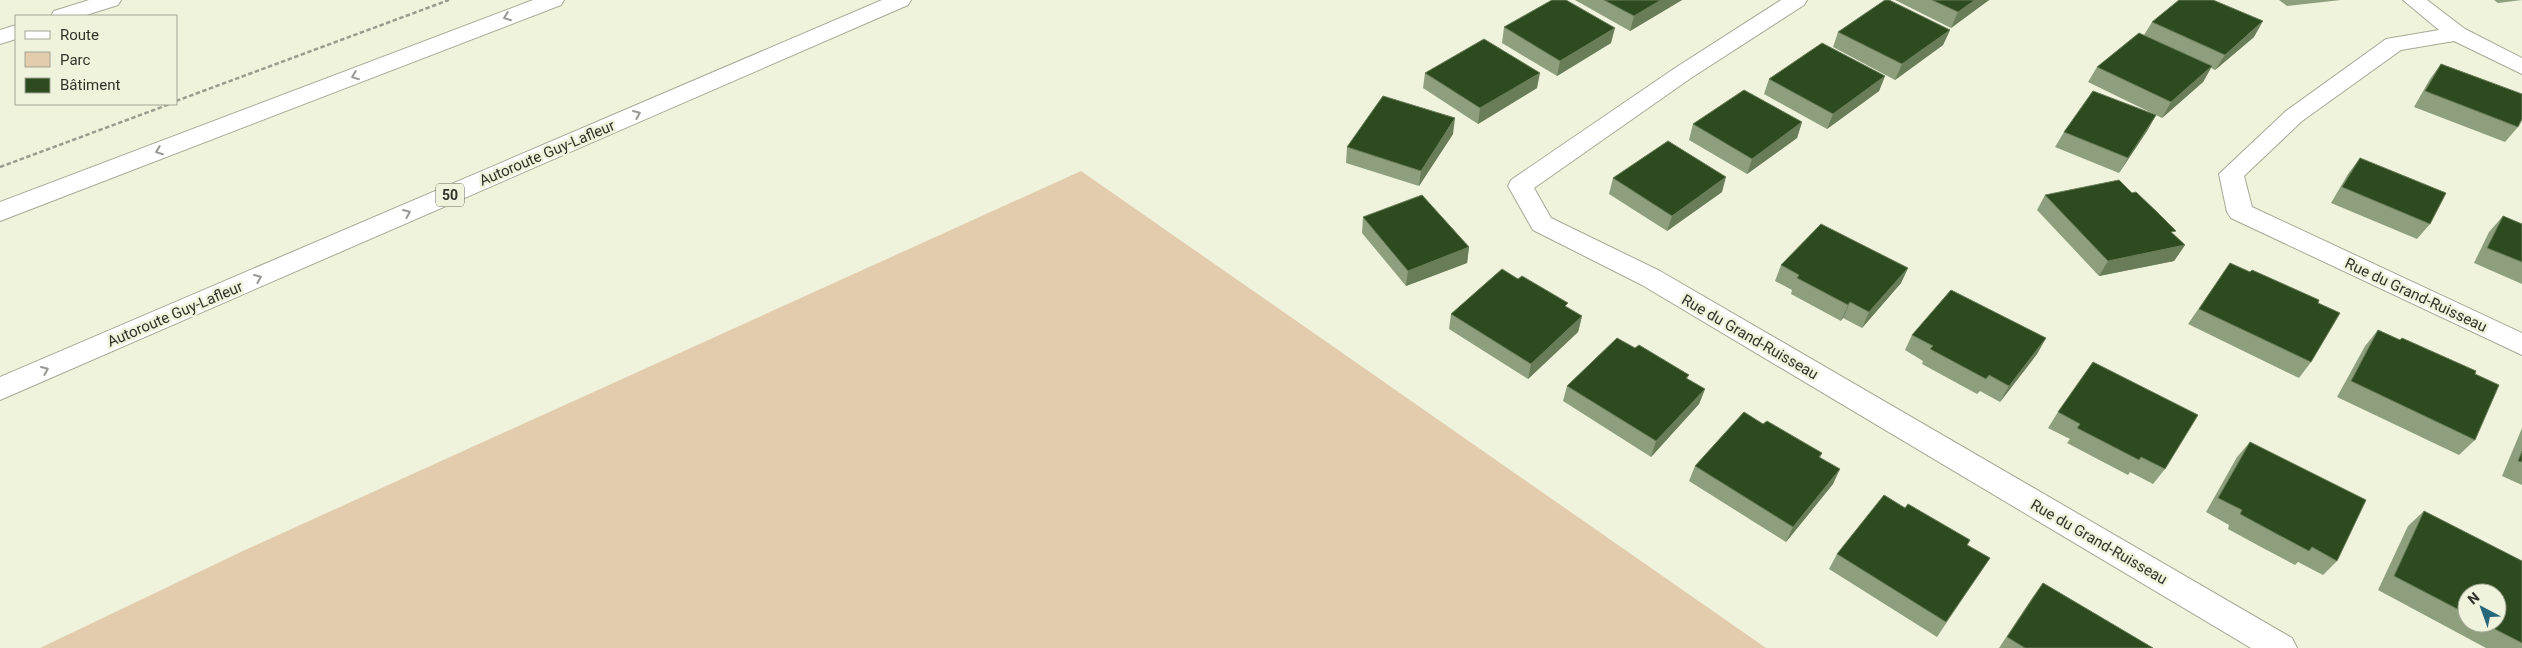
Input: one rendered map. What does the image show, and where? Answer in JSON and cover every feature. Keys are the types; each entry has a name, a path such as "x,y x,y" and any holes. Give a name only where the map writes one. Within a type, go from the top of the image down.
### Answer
{"main road":[{"path":"65,15 110,0"},
{"path":"0,212 553,0"},
{"name":"Autoroute Guy-Lafleur","path":"0,389 900,0"},
{"name":"Rue du Grand-Ruisseau","path":"1796,0 1683,73 1520,186 1542,224 1651,278 2280,648"},
{"path":"2414,0 2457,34 2522,68"},
{"path":"0,38 15,32"},
{"name":"Rue du Grand-Ruisseau","path":"2457,34 2394,44 2294,116 2231,174 2240,212 2522,345"}],"path":[{"path":"178,100 449,0"},
{"path":"0,167 167,105"}],"green space":[{"path":"1081,171 1766,648 40,648 245,550"}],"building":[{"path":"1552,0 1566,0 1615,28 1560,61 1504,27"},
{"path":"1604,0 1661,0 1634,16"},
{"path":"1885,0 1889,0 1950,30 1902,64 1838,32"},
{"path":"1932,0 1975,0 1958,12"},
{"path":"2179,0 2213,0 2263,21 2225,55 2152,22"},
{"path":"2139,33 2212,66 2171,102 2097,67"},
{"path":"1484,39 1540,73 1480,108 1425,73"},
{"path":"1822,43 1885,76 1833,114 1769,79"},
{"path":"2441,64 2522,94 2522,119 2518,127 2425,91"},
{"path":"1744,90 1802,122 1752,159 1693,124"},
{"path":"2093,91 2156,115 2128,158 2064,132"},
{"path":"1383,96 1455,118 1421,171 1347,147"},
{"path":"1668,141 1726,177 1672,216 1613,178"},
{"path":"2360,158 2446,193 2430,224 2342,187"},
{"path":"2119,180 2132,193 2136,192 2157,212 2176,231 2171,232 2185,245 2108,261 2045,195"},
{"path":"1422,195 1469,247 1408,271 1363,217"},
{"path":"2503,216 2522,224 2522,262 2487,248"},
{"path":"1821,224 1908,268 1869,312 1850,302 1848,305 1797,278 1799,275 1781,265"},
{"path":"2230,263 2250,272 2252,270 2319,300 2318,303 2340,313 2311,362 2199,309"},
{"path":"1502,269 1518,279 1522,276 1568,303 1565,306 1582,316 1531,364 1451,314"},
{"path":"1951,290 2046,338 2009,386 1989,375 1986,379 1930,349 1933,346 1912,335"},
{"path":"2378,330 2400,340 2402,338 2476,371 2475,374 2499,385 2475,440 2351,381"},
{"path":"1617,338 1635,348 1639,345 1689,375 1686,378 1705,389 1656,441 1567,386"},
{"path":"2093,362 2198,415 2165,469 2141,457 2139,460 2077,428 2080,424 2058,412"},
{"path":"1744,412 1763,424 1767,421 1822,453 1819,457 1840,469 1793,527 1695,466"},
{"path":"2250,442 2366,500 2337,561 2312,547 2309,551 2275,533 2240,514 2242,510 2218,498"},
{"path":"2522,451 2522,462 2518,461"},
{"path":"1884,495 1905,508 1908,504 1970,540 1967,545 1990,558 1946,622 1837,554"},
{"path":"2424,511 2522,561 2522,643 2502,633 2507,633 2507,583 2457,583 2457,609 2394,576"},
{"path":"2043,583 2153,648 2025,648 2007,637"}]}
